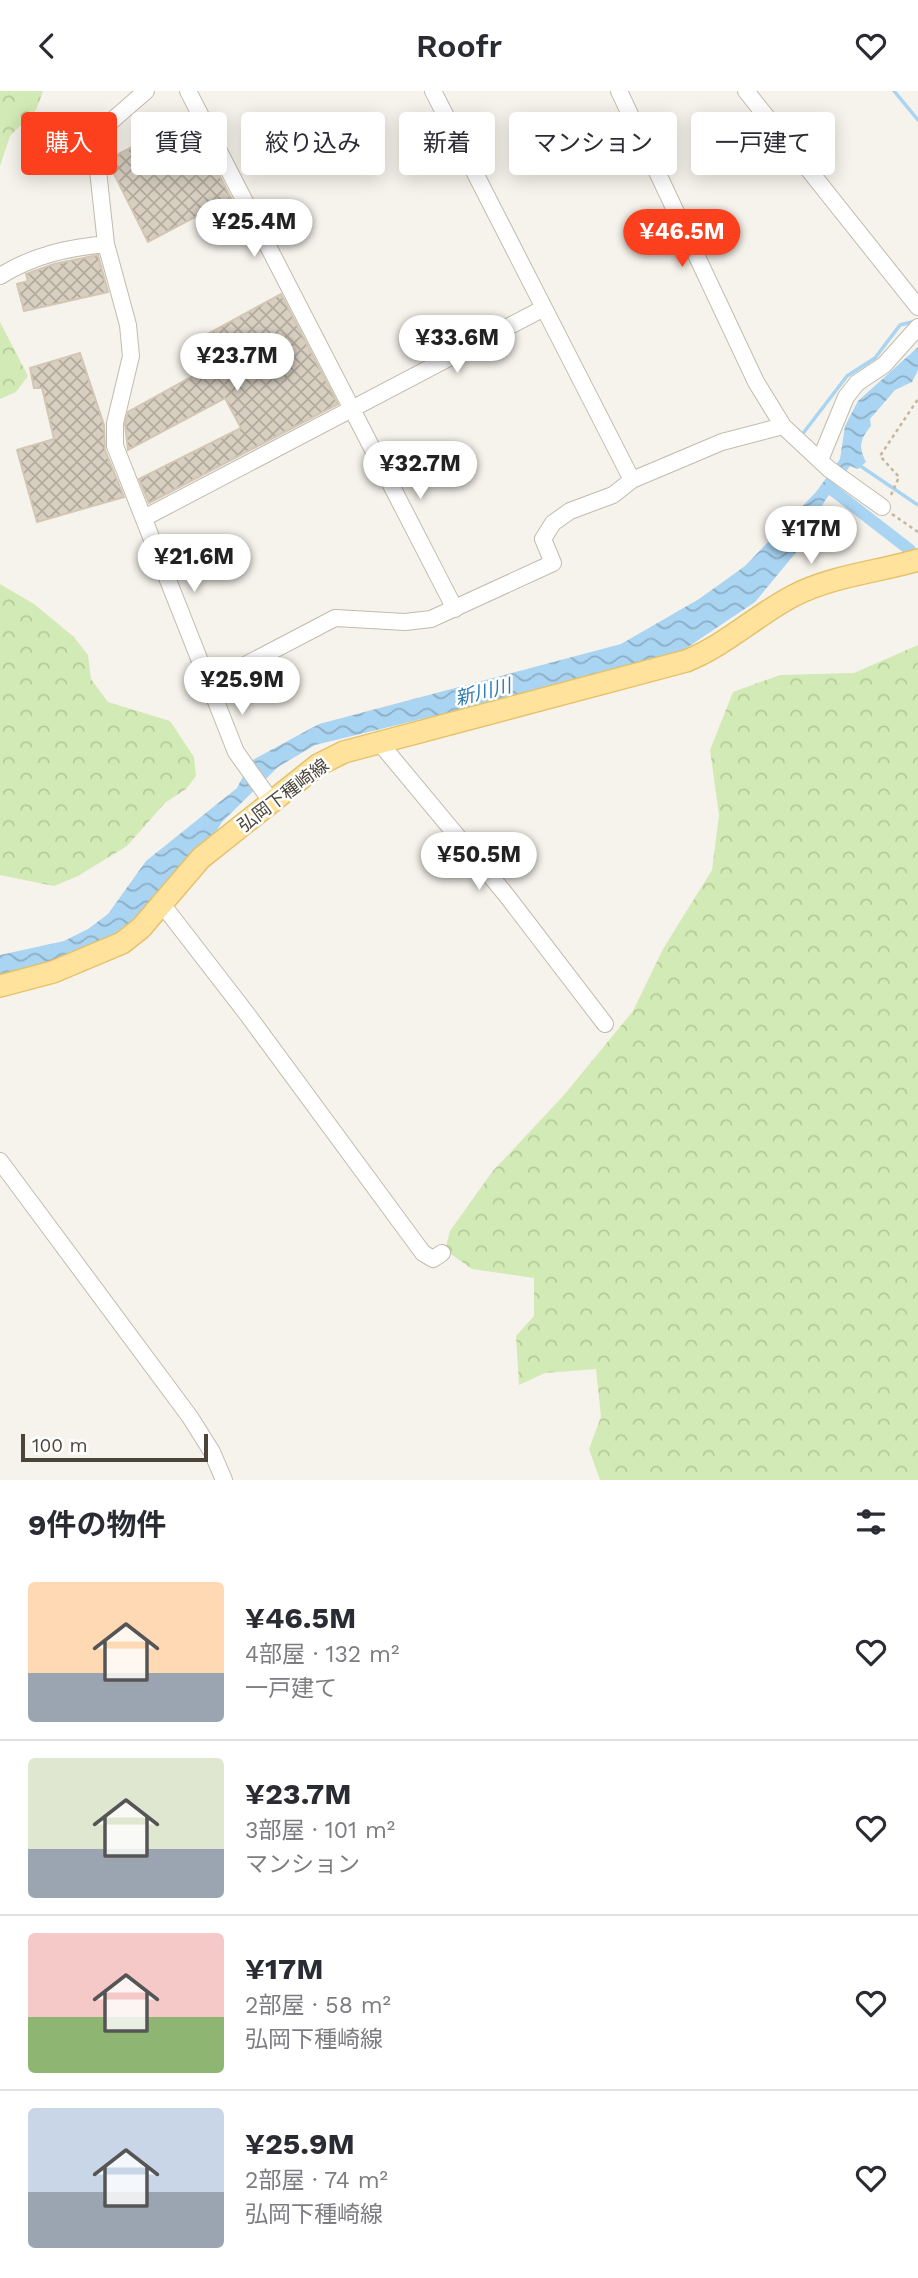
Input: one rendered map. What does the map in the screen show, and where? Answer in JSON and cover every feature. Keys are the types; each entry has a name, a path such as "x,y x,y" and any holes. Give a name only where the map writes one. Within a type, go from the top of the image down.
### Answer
{"main road":[{"name":"弘岡下種崎線","path":"0,986 53,972 122,943 141,928 201,858 268,798 318,765 379,742 677,664 729,640 778,604 806,590 918,560"}],"street":[{"path":"146,91 100,131 95,143 106,243 128,325 131,356 115,423 115,446 242,764 268,798"},
{"path":"188,91 455,609"},
{"path":"433,91 632,480"},
{"path":"619,91 756,382 794,436 848,484 882,507"},
{"path":"746,91 918,307"},
{"path":"0,276 21,263 58,249 106,243"},
{"path":"144,518 544,308"},
{"path":"825,465 846,397 857,383 884,365 918,327"},
{"path":"209,684 335,618 405,622 431,619 455,609 553,563 542,539 553,523 570,510 613,495 632,480 722,442 794,436"},
{"path":"379,742 507,896 605,1024"},
{"path":"162,904 247,1014 423,1253 433,1259 442,1253"},
{"path":"0,1161 190,1417 212,1452 224,1480"}],"path":[{"path":"896,487 899,477 880,456 909,409 918,400"},
{"path":"882,507 918,532"}],"green space":[{"path":"0,91 43,91 34,112 21,112 21,125 10,136 0,166"},
{"path":"0,322 28,376 16,392 0,399"},
{"path":"0,584 34,604 74,637 88,655 91,679 108,702 170,721 194,757 196,776 186,789 165,803 127,846 78,876 54,886 0,875"},
{"path":"918,645 918,1480 600,1480 589,1449 601,1417 596,1369 545,1373 519,1385 516,1336 534,1316 534,1278 472,1269 445,1250 450,1231 492,1172 564,1095 633,1011 663,949 712,870 719,815 710,750 733,692 780,675 854,673"}],"water":[{"name":"新川川","path":"918,347 918,370 912,382 895,390 870,419 871,426 861,443 866,462 858,469 850,466 824,502 803,544 755,602 682,651 582,680 315,745 278,767 222,822 213,836 125,931 60,962 0,976 0,955 64,941 88,929 108,914 146,861 237,788 251,761 319,724 621,644 699,599 745,566 816,492 840,459 845,426 858,401"}],"building":[{"path":"131,148 131,175 219,175 231,198 148,242 114,175 117,175 117,155"},
{"path":"98,255 108,292 24,311 17,284 28,281 26,274 54,264"},
{"path":"281,294 338,404 149,503 139,479 241,428 225,398 128,450 125,424 128,412 209,367 195,341"},
{"path":"80,353 104,425 105,450 124,497 37,522 17,450 54,439 42,388 34,388 30,368"}],"waterway":[{"path":"894,91 918,120"},
{"path":"801,436 847,376 875,358 900,325 916,321"},
{"path":"859,465 918,505"},
{"path":"830,488 910,550"}]}
